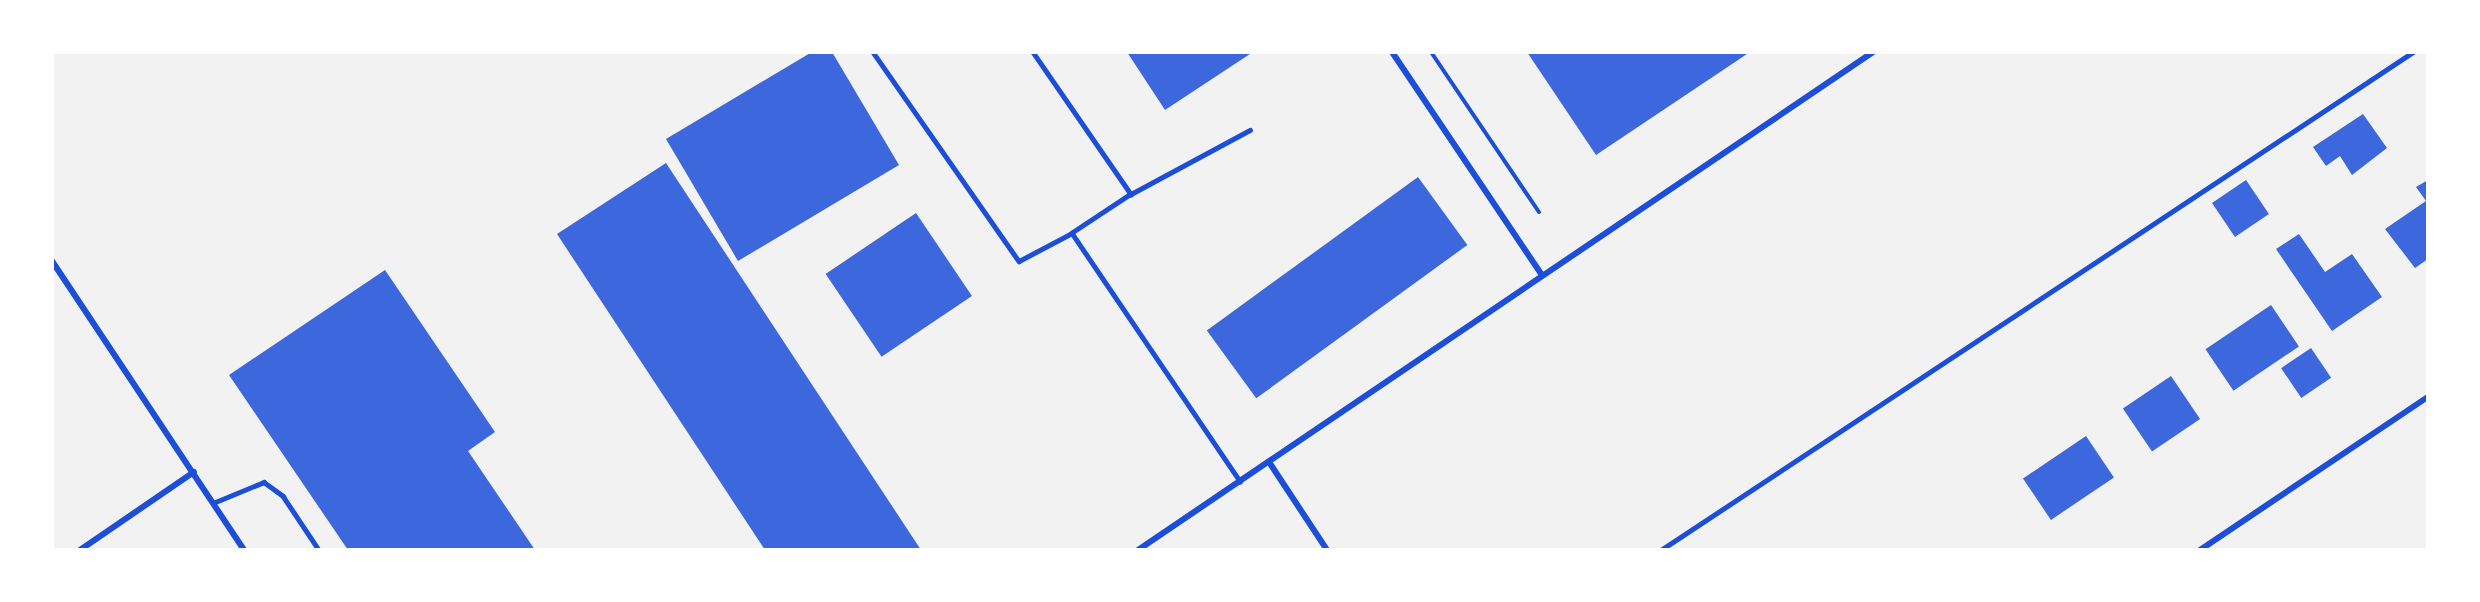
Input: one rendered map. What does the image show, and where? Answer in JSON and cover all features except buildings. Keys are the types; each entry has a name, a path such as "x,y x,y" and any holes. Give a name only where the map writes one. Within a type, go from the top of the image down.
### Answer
{"street":[{"path":"1392,52 1542,275"},
{"path":"1138,549 1873,52"},
{"path":"52,261 244,549"},
{"path":"2200,549 2427,397"},
{"path":"1269,462 1327,549"},
{"path":"80,549 194,472"}],"lane":[{"path":"873,52 1019,261 1072,233 1131,194 1250,130"},
{"path":"1033,52 1131,194"},
{"path":"1661,549 2413,52"},
{"path":"1072,233 1240,481"},
{"path":"213,503 264,482 283,496 320,549"}],"path":[{"path":"1431,52 1539,212"}]}
